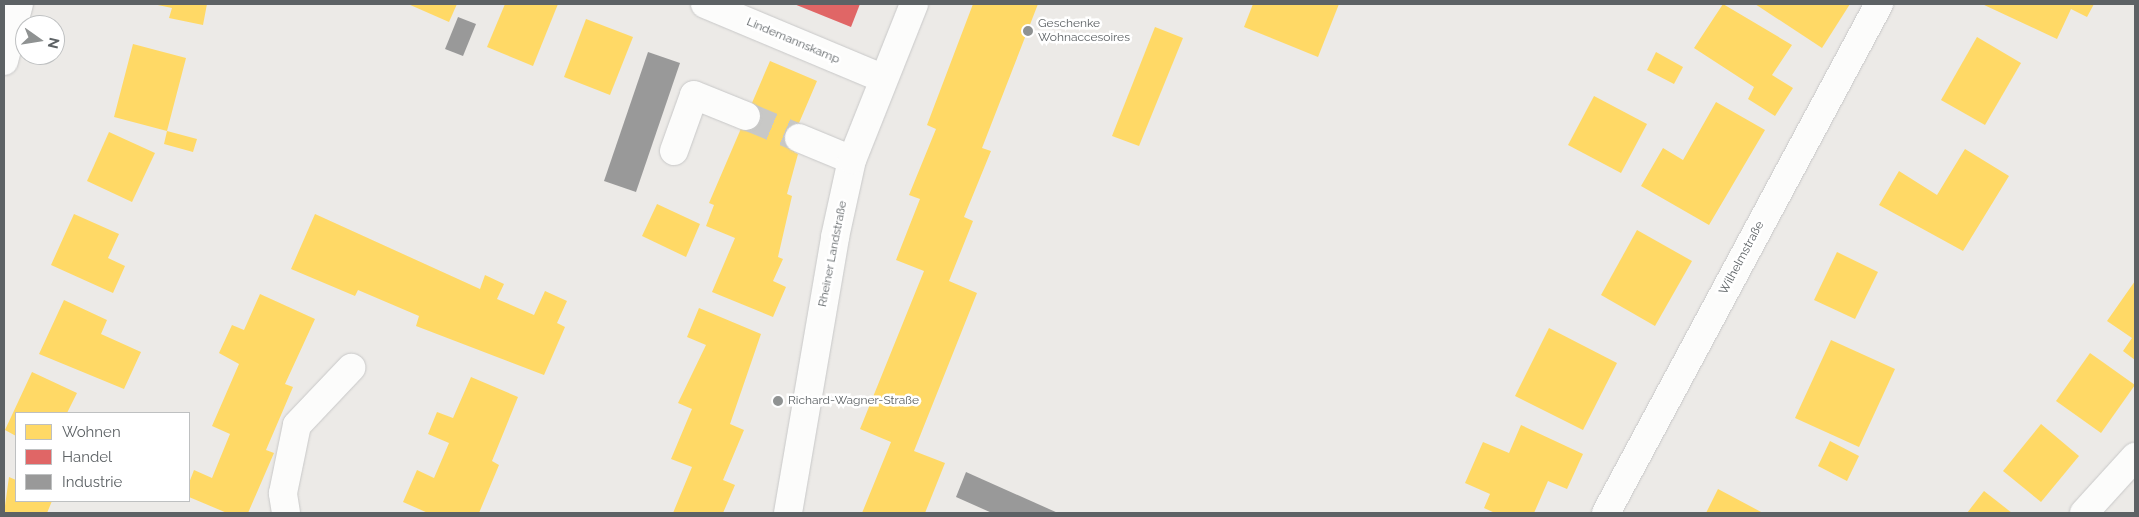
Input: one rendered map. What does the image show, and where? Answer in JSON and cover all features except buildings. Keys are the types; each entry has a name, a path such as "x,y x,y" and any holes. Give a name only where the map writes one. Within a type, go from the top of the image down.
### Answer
{"street":[{"path":"4,61 19,4"},
{"name":"Lindemannskamp","path":"705,4 882,78"},
{"name":"Rheiner Landstraße","path":"788,513 835,237 852,160 882,78 914,4"},
{"name":"Wilhelmstraße","path":"1606,513 1879,4"},
{"path":"674,151 694,95 746,116"},
{"path":"799,138 852,160"},
{"path":"286,513 283,493 297,425 351,368"},
{"path":"2084,513 2135,456"}],"tunnel":[{"path":"746,116 799,138"}],"place":[{"name":"Geschenke Wohnaccesoires","path":"1028,31"},
{"name":"Richard-Wagner-Straße","path":"778,401"}]}
